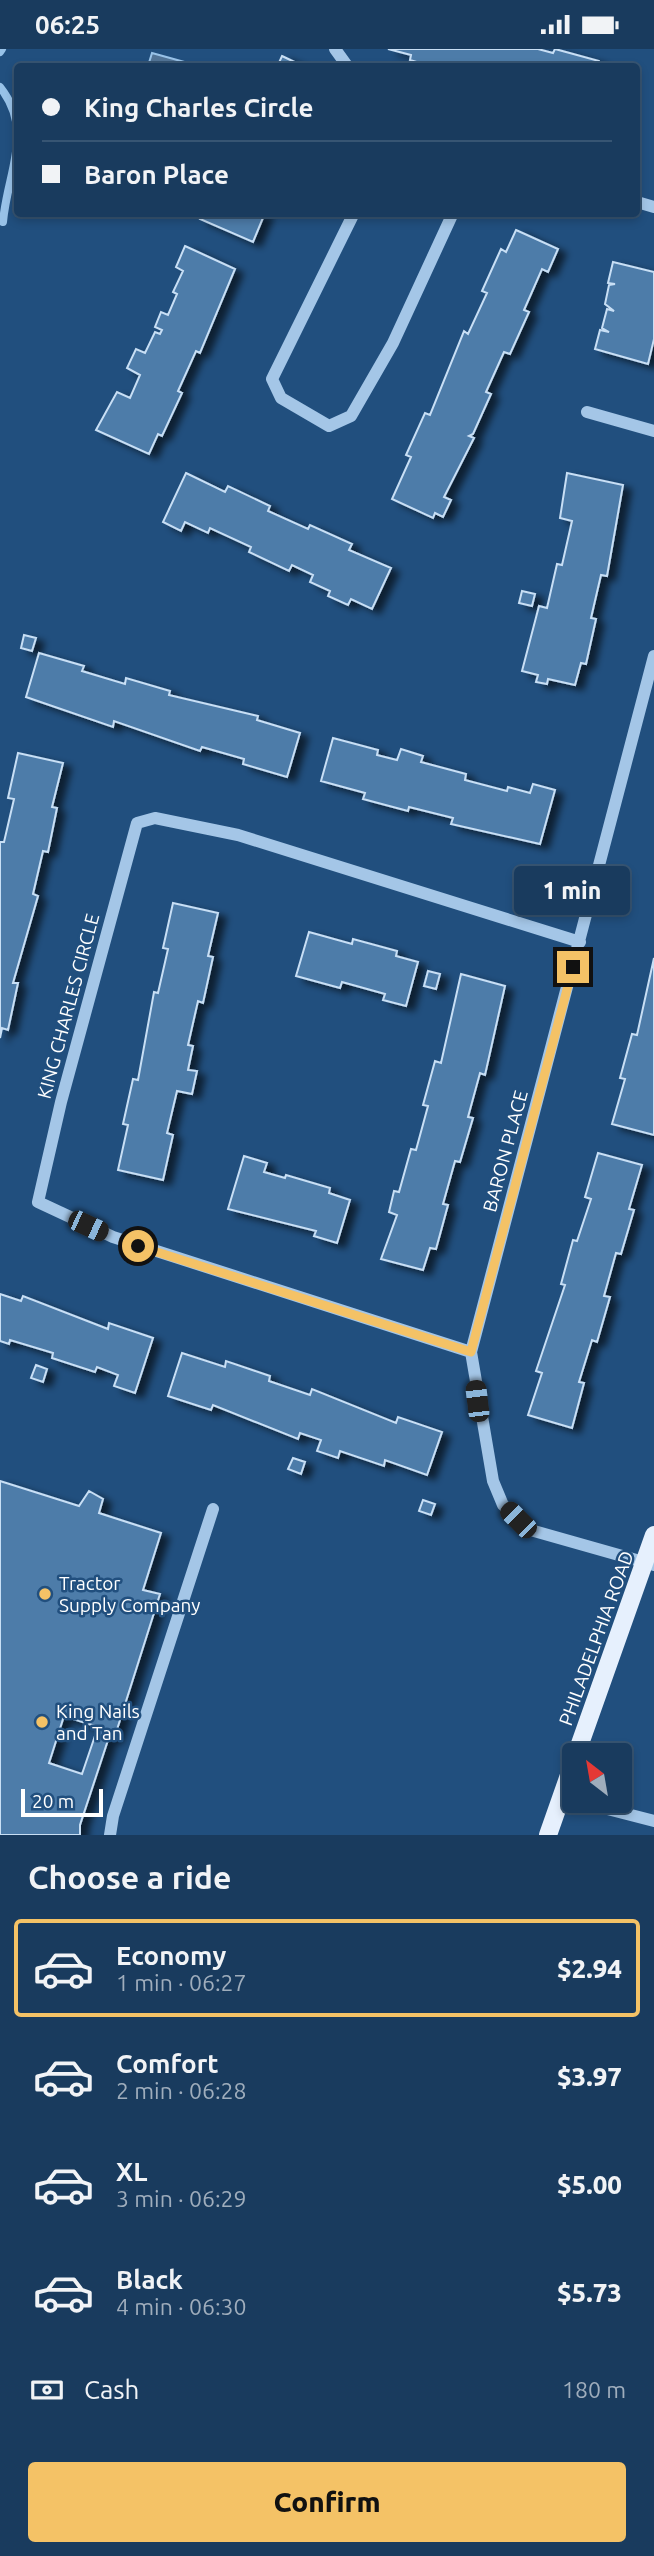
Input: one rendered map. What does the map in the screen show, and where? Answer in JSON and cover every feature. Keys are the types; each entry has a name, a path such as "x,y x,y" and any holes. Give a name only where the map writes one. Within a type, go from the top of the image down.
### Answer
{"main road":[{"name":"PHILADELPHIA ROAD","path":"581,1743 650,1564 654,1535"},
{"path":"548,1835 561,1797"}],"street":[{"path":"352,217 272,379 281,398 328,426 351,416 393,343 451,217"},
{"path":"587,412 654,431"},
{"name":"BARON PLACE","path":"650,1564 534,1531 503,1505 493,1481 471,1352 654,656"},
{"name":"KING CHARLES CIRCLE","path":"471,1352 113,1237 38,1202 61,1102 137,823 155,818 238,835 580,942"},
{"path":"110,1835 113,1816 213,1509"},
{"path":"561,1797 654,1821"}],"water":[{"path":"152,53 188,63 149,63"}],"building":[{"path":"388,49 538,49 553,53 555,49 599,63 420,63 410,60 411,55"},
{"path":"282,56 297,63 279,63"},
{"path":"201,217 263,217 253,242 200,219"},
{"path":"516,230 558,249 548,272 542,269 524,310 529,312 510,354 504,352 486,392 491,394 473,434 469,436 474,438 444,497 451,500 443,517 435,513 433,518 392,499 411,457 406,455 425,413 430,415 464,331 468,334 487,293 482,291 501,249 506,252"},
{"path":"185,246 235,269 200,353 196,351 178,391 182,393 162,436 158,434 149,454 96,430 117,392 130,398 140,375 127,368 136,349 145,353 155,332 160,334 162,330 155,327 161,312 168,315 177,294 173,292 183,271 176,267"},
{"path":"613,262 654,272 654,339 648,364 595,349 600,330 609,332 602,328 607,309 614,311 605,304 609,285 615,284 608,283"},
{"path":"186,473 225,492 228,486 270,506 268,511 308,529 310,525 352,544 349,550 391,568 372,609 351,599 348,605 328,596 330,591 310,582 313,575 292,565 289,571 249,552 251,547 210,528 208,533 185,522 181,531 163,522"},
{"path":"567,473 623,485 607,576 601,575 591,618 596,619 586,664 581,663 575,685 548,679 547,684 536,682 538,675 522,671 539,606 547,608 557,564 562,565 572,521 560,518"},
{"path":"522,591 535,594 532,606 519,603"},
{"path":"24,635 36,638 32,651 21,648"},
{"path":"39,653 84,666 82,671 125,684 126,678 170,691 169,695 258,716 257,720 300,733 287,777 243,764 244,759 202,747 200,751 114,721 113,727 26,697"},
{"path":"333,738 378,750 377,755 397,760 401,749 423,756 421,762 466,774 465,780 507,791 508,787 530,793 533,784 555,790 540,844 451,824 453,818 409,807 408,811 363,799 365,793 321,781"},
{"path":"18,753 63,763 52,807 57,808 48,852 43,851 33,894 38,896 13,983 18,983 8,1030 2,1028 0,1038 0,842 4,842 14,799 8,798"},
{"path":"173,903 218,913 208,956 213,957 203,1003 198,1001 188,1045 193,1046 188,1070 197,1071 192,1094 177,1091 167,1133 173,1135 163,1180 118,1170 128,1125 123,1124 133,1079 138,1080 154,992 158,993 168,949 163,948"},
{"path":"309,932 352,944 353,939 397,951 396,956 418,962 406,1006 383,1000 385,994 342,982 340,988 296,976"},
{"path":"654,958 654,1135 612,1124 625,1079 620,1078 632,1034 637,1035"},
{"path":"428,971 440,974 436,989 424,986"},
{"path":"461,974 505,986 485,1075 480,1073 468,1117 473,1118 460,1162 455,1161 443,1204 448,1205 436,1249 430,1248 423,1270 381,1259 397,1215 389,1212 394,1191 399,1192 411,1149 416,1150 428,1106 423,1105 435,1061 441,1063"},
{"path":"598,1153 642,1165 629,1209 634,1210 621,1254 616,1253 604,1296 610,1297 597,1342 592,1340 579,1382 584,1383 572,1428 528,1415 542,1373 536,1371 565,1285 561,1284 573,1240 577,1241 591,1199 585,1197"},
{"path":"244,1156 267,1163 264,1172 285,1178 286,1175 330,1188 329,1193 350,1200 337,1243 314,1236 316,1231 228,1209"},
{"path":"0,1294 21,1301 23,1296 108,1329 109,1323 153,1338 135,1393 114,1386 118,1375 97,1367 95,1372 52,1358 53,1353 10,1340 9,1344 0,1341"},
{"path":"182,1353 225,1367 226,1361 270,1376 269,1381 310,1395 312,1389 396,1423 398,1417 442,1432 427,1475 385,1460 384,1466 340,1451 338,1458 317,1451 321,1440 300,1433 298,1439 213,1405 211,1410 168,1396"},
{"path":"36,1365 47,1369 43,1382 31,1378"},
{"path":"293,1458 305,1462 301,1474 288,1469"},
{"path":"0,1481 79,1506 89,1491 103,1499 99,1513 161,1533 143,1590 160,1594 114,1739 109,1737 80,1825 80,1835 0,1835","holes":["64,1716 98,1727 82,1774 49,1763"]},
{"path":"423,1500 435,1504 431,1515 419,1511"}],"waterway":[{"path":"0,87 14,114"},
{"path":"3,222 14,162"}],"place":[{"name":"Tractor Supply Company","path":"45,1594"},
{"name":"King Nails and Tan","path":"42,1722"}],"route":[{"path":"138,1246 471,1352 573,967"}]}
